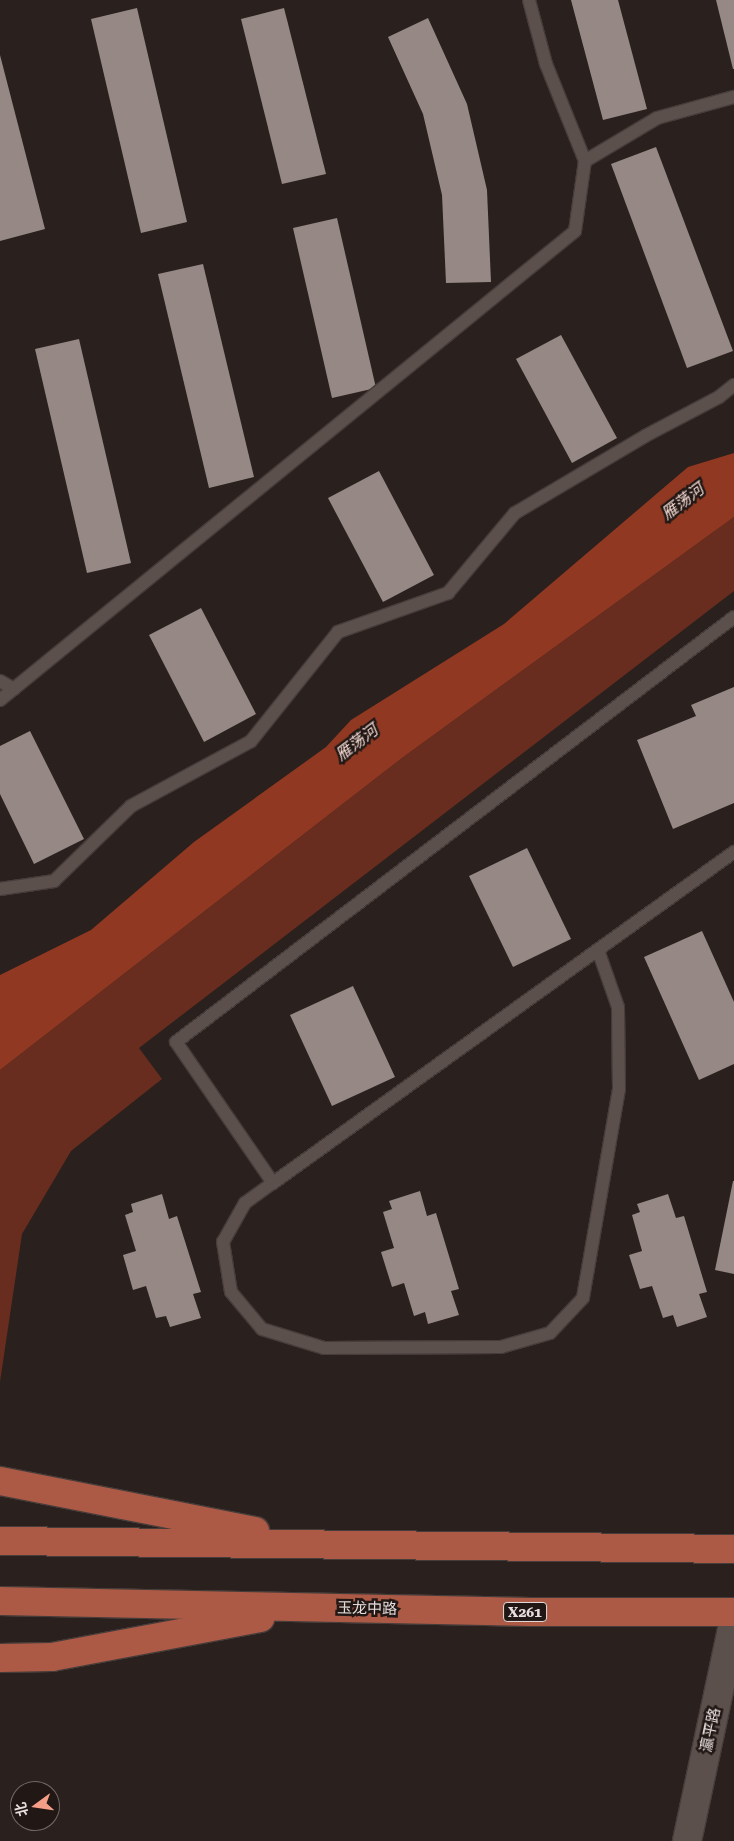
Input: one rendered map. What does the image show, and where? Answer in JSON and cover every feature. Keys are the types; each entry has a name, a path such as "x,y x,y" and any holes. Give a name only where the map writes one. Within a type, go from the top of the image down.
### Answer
{"main road":[{"path":"0,1481 323,1544"},
{"path":"0,1541 734,1549"},
{"name":"玉龙中路","path":"0,1601 531,1612 734,1612"},
{"path":"0,1658 52,1657 316,1608"}],"street":[{"name":"瀛平路","path":"686,1841 734,1619"}],"lane":[{"path":"0,700 575,231 585,161 546,64 529,0"},
{"path":"585,161 657,118 734,98"},
{"path":"0,889 54,881 131,806 251,741 338,632 448,593 515,513 645,436 719,397 734,385"},
{"path":"273,1183 176,1042 734,617"},
{"path":"0,681 14,689"},
{"path":"598,950 618,1007 619,1090 583,1298 550,1333 500,1348 324,1348 262,1329 231,1292 223,1242 244,1203 734,852"}],"shaded area":[{"path":"734,517 734,591 139,1048 162,1079 71,1151 22,1234 0,1382 0,1070 402,758"}],"water":[{"name":"雁荡河","path":"734,453 734,517 402,758 0,1070 0,975 91,930 194,842 326,747 351,720 504,624 688,467"}],"building":[{"path":"571,0 618,0 647,109 603,120"},
{"path":"716,0 734,0 734,69 733,69"},
{"path":"137,8 187,222 141,233 91,19"},
{"path":"284,8 326,174 282,184 241,19"},
{"path":"428,18 467,104 487,190 491,282 446,283 442,195 423,114 388,37"},
{"path":"0,55 45,229 0,241"},
{"path":"656,147 733,351 687,368 611,164"},
{"path":"337,218 376,388 332,398 293,228"},
{"path":"203,264 254,477 209,488 158,274"},
{"path":"561,335 617,438 572,463 516,359"},
{"path":"79,339 131,563 87,573 35,349"},
{"path":"379,471 434,575 383,602 328,498"},
{"path":"201,608 256,714 204,742 149,635"},
{"path":"734,687 734,803 673,829 637,740 696,716 691,705"},
{"path":"30,731 84,839 34,864 0,794 0,746"},
{"path":"527,848 571,939 513,967 469,876"},
{"path":"702,931 734,1002 734,1064 699,1080 644,957"},
{"path":"353,986 395,1077 332,1106 290,1015"},
{"path":"734,1181 734,1274 715,1270"},
{"path":"420,1191 427,1216 436,1213 459,1289 451,1291 459,1315 428,1324 425,1312 414,1316 404,1283 392,1287 381,1252 394,1248 383,1212 392,1209 389,1201"},
{"path":"162,1194 169,1219 177,1216 201,1292 193,1294 201,1318 170,1327 166,1316 156,1318 146,1286 133,1290 123,1255 136,1251 125,1215 133,1212 131,1204"},
{"path":"668,1194 676,1218 684,1216 707,1292 699,1294 707,1317 677,1327 673,1315 663,1318 652,1286 640,1289 629,1255 642,1251 632,1215 640,1212 637,1204"}]}
